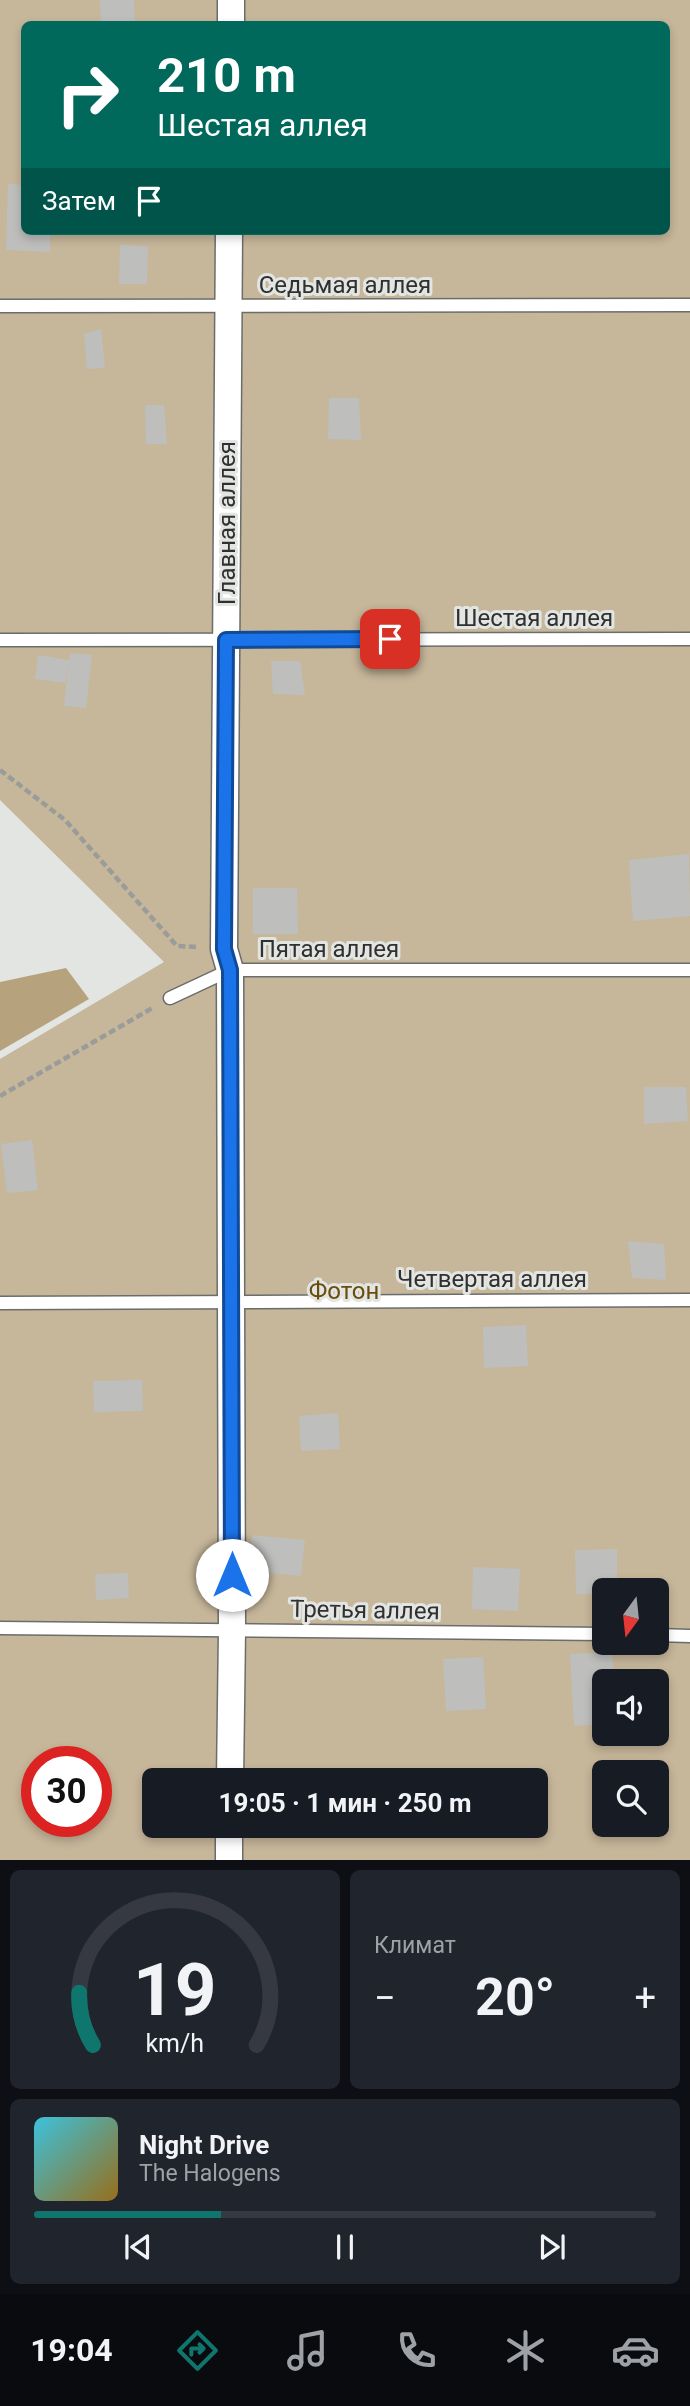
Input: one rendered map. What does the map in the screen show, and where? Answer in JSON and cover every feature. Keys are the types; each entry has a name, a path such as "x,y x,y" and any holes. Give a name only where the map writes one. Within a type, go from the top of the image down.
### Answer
{"street":[{"path":"231,0 231,21"},
{"name":"Главная аллея","path":"229,235 226,640 232,1630 230,1768"},
{"path":"229,1838 229,1860"}],"lane":[{"name":"Седьмая аллея","path":"0,306 690,305"},
{"name":"Шестая аллея","path":"0,640 690,639"},
{"name":"Пятая аллея","path":"170,998 227,959 690,970"},
{"name":"Четвертая аллея","path":"0,1303 690,1300"},
{"name":"Третья аллея","path":"0,1628 592,1634"},
{"path":"669,1635 690,1636"}],"path":[{"path":"0,770 65,820 177,946 227,959"},
{"path":"0,1096 170,998"}],"green space":[{"name":"Фотон","path":"0,0 690,0 690,1860 0,1860 0,1059 164,962 0,800"}],"shaded area":[{"path":"66,968 89,999 0,1051 0,982"}],"building":[{"path":"100,0 134,0 135,21 101,21"},
{"path":"8,184 21,185 21,235 50,235 50,252 6,250"},
{"path":"120,245 148,246 147,284 119,284"},
{"path":"101,329 105,368 87,369 84,334"},
{"path":"329,398 359,398 361,440 328,439"},
{"path":"145,405 164,405 167,444 146,444"},
{"path":"70,653 92,655 86,708 64,706 68,664 65,683 35,679 38,655 69,660"},
{"path":"271,661 300,661 305,695 273,694"},
{"path":"689,854 690,916 633,921 629,860"},
{"path":"253,888 297,888 298,934 253,934"},
{"path":"644,1087 686,1087 688,1121 644,1124"},
{"path":"32,1140 38,1190 7,1193 1,1144"},
{"path":"628,1241 664,1244 666,1280 632,1278"},
{"path":"526,1325 528,1366 484,1368 483,1327"},
{"path":"142,1380 143,1411 94,1412 93,1381"},
{"path":"338,1413 340,1449 301,1451 299,1416"},
{"path":"252,1535 305,1540 301,1576 248,1571"},
{"path":"617,1549 617,1578 592,1578 592,1594 576,1594 575,1550"},
{"path":"473,1567 520,1569 518,1611 472,1609"},
{"path":"128,1573 129,1598 96,1600 95,1574"},
{"path":"570,1654 612,1656 613,1669 592,1669 592,1725 574,1726"},
{"path":"483,1657 486,1709 446,1711 443,1659"}],"route":[{"path":"232,1575 230,970 224,949 226,640 390,639"}]}
